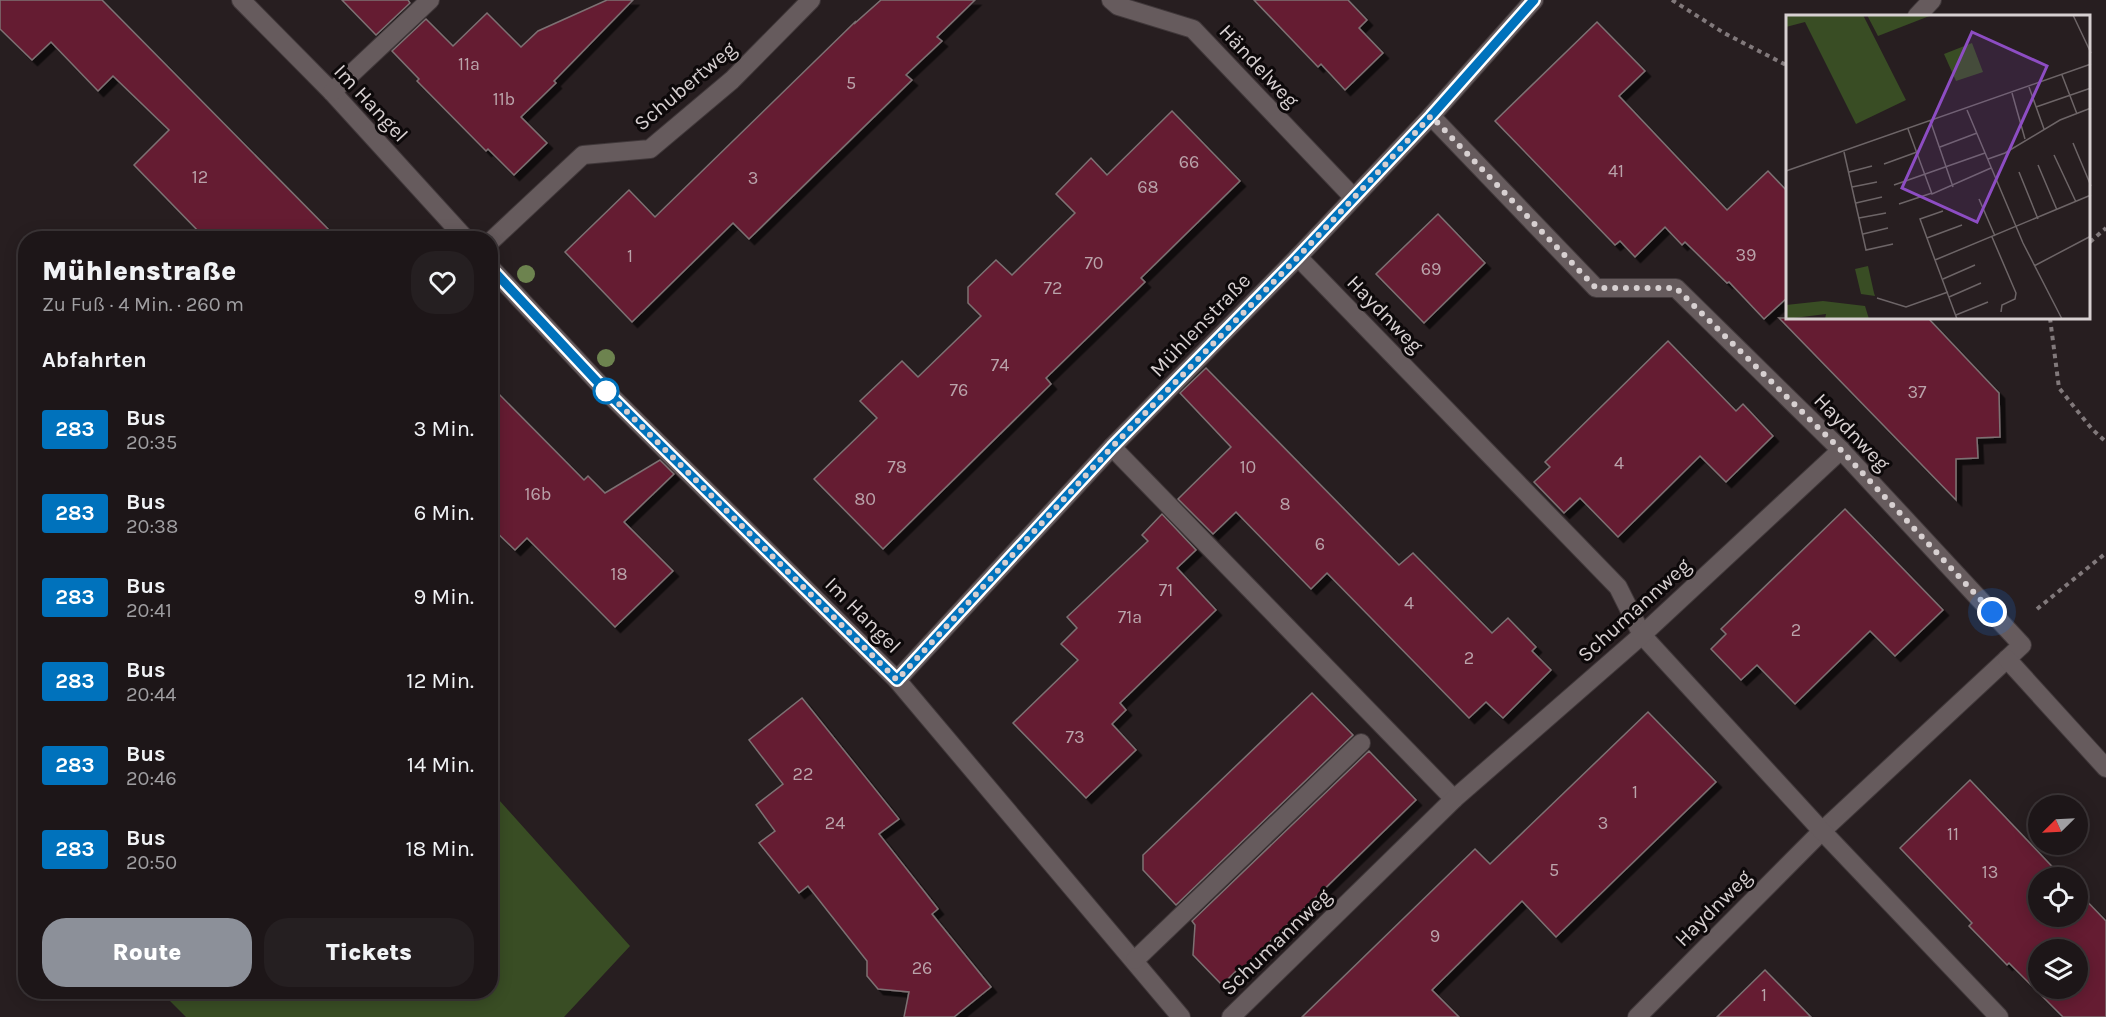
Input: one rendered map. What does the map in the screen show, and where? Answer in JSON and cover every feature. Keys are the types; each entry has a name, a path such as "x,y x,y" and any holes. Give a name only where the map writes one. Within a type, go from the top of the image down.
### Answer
{"street":[{"name":"Im Hangel","path":"241,0 332,92 459,231"},
{"path":"332,92 430,0"},
{"name":"Schubertweg","path":"498,235 583,155 650,149 732,80 811,0"},
{"name":"Händelweg","path":"1111,0 1118,6 1193,29 1353,198"},
{"name":"Mühlenstraße","path":"897,680 1112,447 1298,257 1431,116 1534,0"},
{"path":"1918,15 1932,0"},
{"name":"Haydnweg","path":"1431,116 1596,288 1676,288 1841,450 2022,645 1822,831 1637,1017"},
{"name":"Haydnweg","path":"1298,257 1618,587 1642,635 1822,831 1999,1017"},
{"name":"Im Hangel","path":"498,276 605,390 897,680 1182,1017"},
{"path":"1112,447 1455,799"},
{"name":"Schumannweg","path":"1231,1017 1455,799 1642,635 1841,450"},
{"path":"2007,659 2106,768"},
{"path":"1135,960 1361,742"}],"path":[{"path":"1672,0 1724,33 1786,65"},
{"path":"2091,241 2106,228"},
{"path":"2050,320 2059,388 2092,429 2106,442"},
{"path":"2022,645 2030,615 2106,553"}],"green space":[{"path":"498,799 630,946 564,1017 186,1017 168,999 498,999"}],"building":[{"path":"0,0 102,0 330,231 198,231 134,165 169,130 113,76 98,91 51,42 32,60 0,29"},
{"path":"342,0 408,0 410,3 376,35"},
{"path":"607,0 633,0 521,117 547,143 514,175 488,149 486,151 417,81 419,79 392,51 426,19 453,46 487,13 521,47 538,31"},
{"path":"881,0 975,0 937,37 942,41 906,75 912,80 749,239 733,223 632,322 565,252 629,190 655,217 855,22"},
{"path":"1254,0 1348,0 1367,20 1359,28 1383,53 1345,90 1321,64 1318,67"},
{"path":"1597,22 1645,71 1619,96 1727,210 1768,171 1786,190 1786,299 1764,319 1729,282 1727,283 1685,242 1682,245 1665,227 1635,257 1620,241 1615,245 1495,121"},
{"path":"1172,111 1240,181 1141,278 1145,282 1046,378 1051,384 883,549 814,479 877,418 860,401 902,361 918,377 981,316 968,303 968,287 996,260 1012,275 1075,213 1056,194 1091,158 1107,175"},
{"path":"1438,214 1485,263 1424,323 1376,274"},
{"path":"1779,318 1786,318 1786,320 1930,320 1999,393 2000,437 1977,438 1978,458 1956,459 1956,500"},
{"path":"1668,341 1736,411 1743,404 1773,436 1726,482 1700,456 1618,537 1580,498 1564,513 1534,482 1550,467 1545,462"},
{"path":"1206,368 1399,565 1413,553 1492,633 1508,618 1536,647 1532,651 1551,670 1503,718 1486,702 1469,718 1327,573 1311,589 1236,512 1213,534 1178,499 1231,447 1180,393"},
{"path":"498,393 584,480 588,476 605,493 660,460 674,474 624,522 673,571 615,627 527,538 515,550 498,534"},
{"path":"1845,509 1943,610 1895,656 1870,631 1795,704 1757,665 1741,680 1711,649 1726,634 1721,629"},
{"path":"1162,514 1196,550 1177,568 1216,610 1120,703 1126,710 1112,724 1136,750 1086,798 1013,723 1078,660 1061,644 1077,628 1067,617 1148,541 1142,535"},
{"path":"1312,693 1353,735 1176,905 1143,870 1143,855"},
{"path":"802,698 899,819 879,834 938,909 932,914 991,987 954,1017 904,1017 909,992 878,989 867,976 867,961 808,886 799,893 759,843 775,831 756,805 783,784 749,740"},
{"path":"1648,712 1716,782 1556,937 1522,901 1432,990 1459,1017 1302,1017 1475,849 1490,864"},
{"path":"1369,751 1416,800 1240,971 1238,969 1222,985 1193,955 1195,925 1192,921"},
{"path":"1970,780 2028,841 2028,855 2041,855 2053,867 2028,867 2028,927 2088,927 2088,902 2106,921 2106,1017 2063,1017 2045,999 2088,999 2088,939 2028,939 2028,982 2009,963 2007,965 1969,926 1972,923 1900,848"},
{"path":"1765,970 1811,1017 1717,1017"}],"bus line":[{"name":"283","path":"498,276 605,390 897,680 1112,447 1298,257 1431,116 1534,0"}],"route":[{"path":"606,391 897,680 1112,447 1298,257 1431,116 1596,288 1676,288 1841,450 1992,612"}]}
